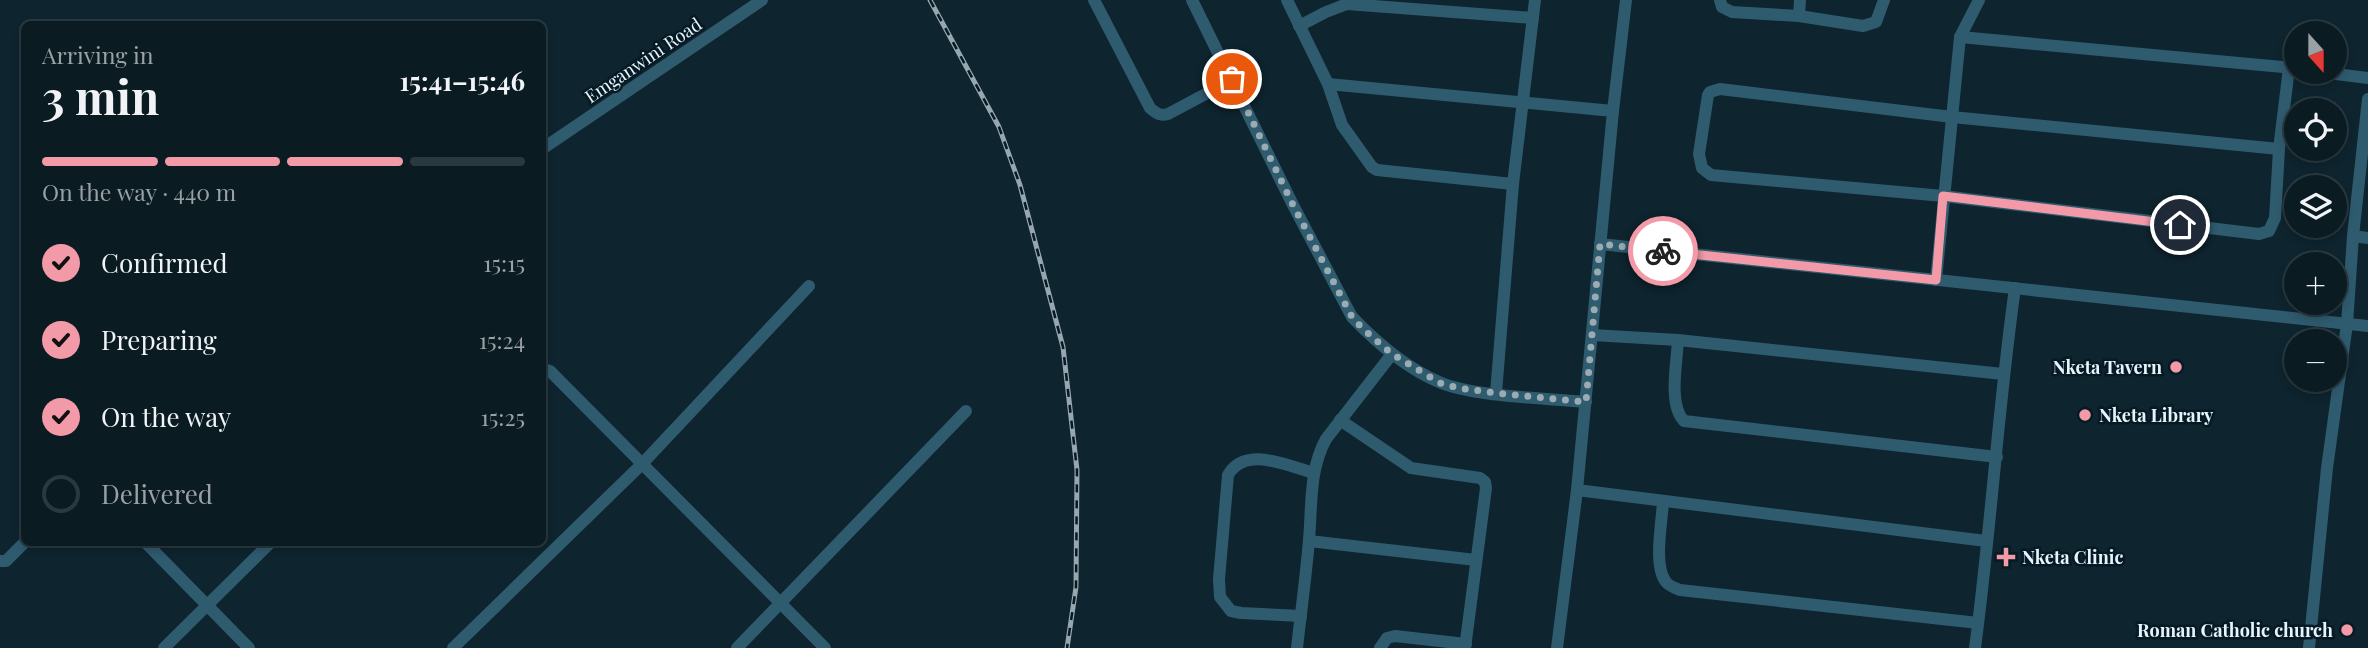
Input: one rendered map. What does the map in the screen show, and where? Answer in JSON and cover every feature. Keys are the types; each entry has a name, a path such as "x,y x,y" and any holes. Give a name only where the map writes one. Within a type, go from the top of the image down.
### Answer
{"street":[{"name":"Emganwini Road","path":"546,146 762,0"},
{"path":"1094,0 1150,108 1156,114 1168,114 1232,79"},
{"path":"1192,0 1293,205 1352,317 1392,354 1440,383 1496,393 1586,402"},
{"path":"1287,0 1328,84 1342,125 1377,170 1513,184"},
{"path":"1496,393 1513,184 1535,0"},
{"path":"1558,648 1577,490 1612,111 1626,0"},
{"path":"1720,0 1726,10 1870,25 1876,22 1880,15 1884,0"},
{"path":"1799,16 1800,0"},
{"path":"1936,280 1960,37 1979,0"},
{"path":"1299,26 1347,4 1533,18"},
{"path":"1960,37 2284,67"},
{"path":"2347,75 2368,78"},
{"path":"1328,84 1612,111"},
{"path":"2279,149 1952,117 1715,89 1710,92 1706,101 1699,154 1702,168 1712,175 1943,196 2259,234 2269,231 2275,218 2279,149 2290,84"},
{"path":"2309,648 2327,468 2347,324 2353,236 2368,99"},
{"path":"2353,236 2368,238"},
{"path":"1600,244 2368,326"},
{"path":"453,648 642,464 808,286"},
{"path":"1975,648 1997,457 2003,374 2015,288"},
{"path":"1591,335 1678,340 2003,374"},
{"path":"1678,340 1675,404 1678,415 1684,421 1997,457"},
{"path":"1297,648 1318,454 1340,420 1392,354"},
{"path":"546,370 825,648"},
{"path":"737,648 966,411"},
{"path":"1340,420 1411,468 1483,479 1486,488 1466,646 1395,636 1387,639 1380,648"},
{"path":"1301,616 1231,611 1220,597 1219,579 1228,475 1242,460 1254,458 1314,473"},
{"path":"1577,490 1986,541"},
{"path":"1663,502 1659,554 1662,574 1666,583 1680,590 1978,623"},
{"path":"1309,541 1476,560"},
{"path":"2,564 21,546"},
{"path":"149,546 249,648"},
{"path":"164,648 267,546"}],"railway":[{"path":"930,0 999,127 1020,185 1063,347 1077,470 1076,587 1067,648"}],"way so far":[{"path":"1232,79 1293,205 1352,317 1392,354 1440,383 1496,393 1586,402 1600,244 1663,251"}],"place":[{"name":"Nketa Tavern","path":"2176,367"},
{"name":"Nketa Library","path":"2085,415"},
{"name":"Nketa Clinic","path":"2006,557"},
{"name":"Roman Catholic church","path":"2347,630"}],"route":[{"path":"1663,251 1936,280 1943,196 2180,225"}]}
